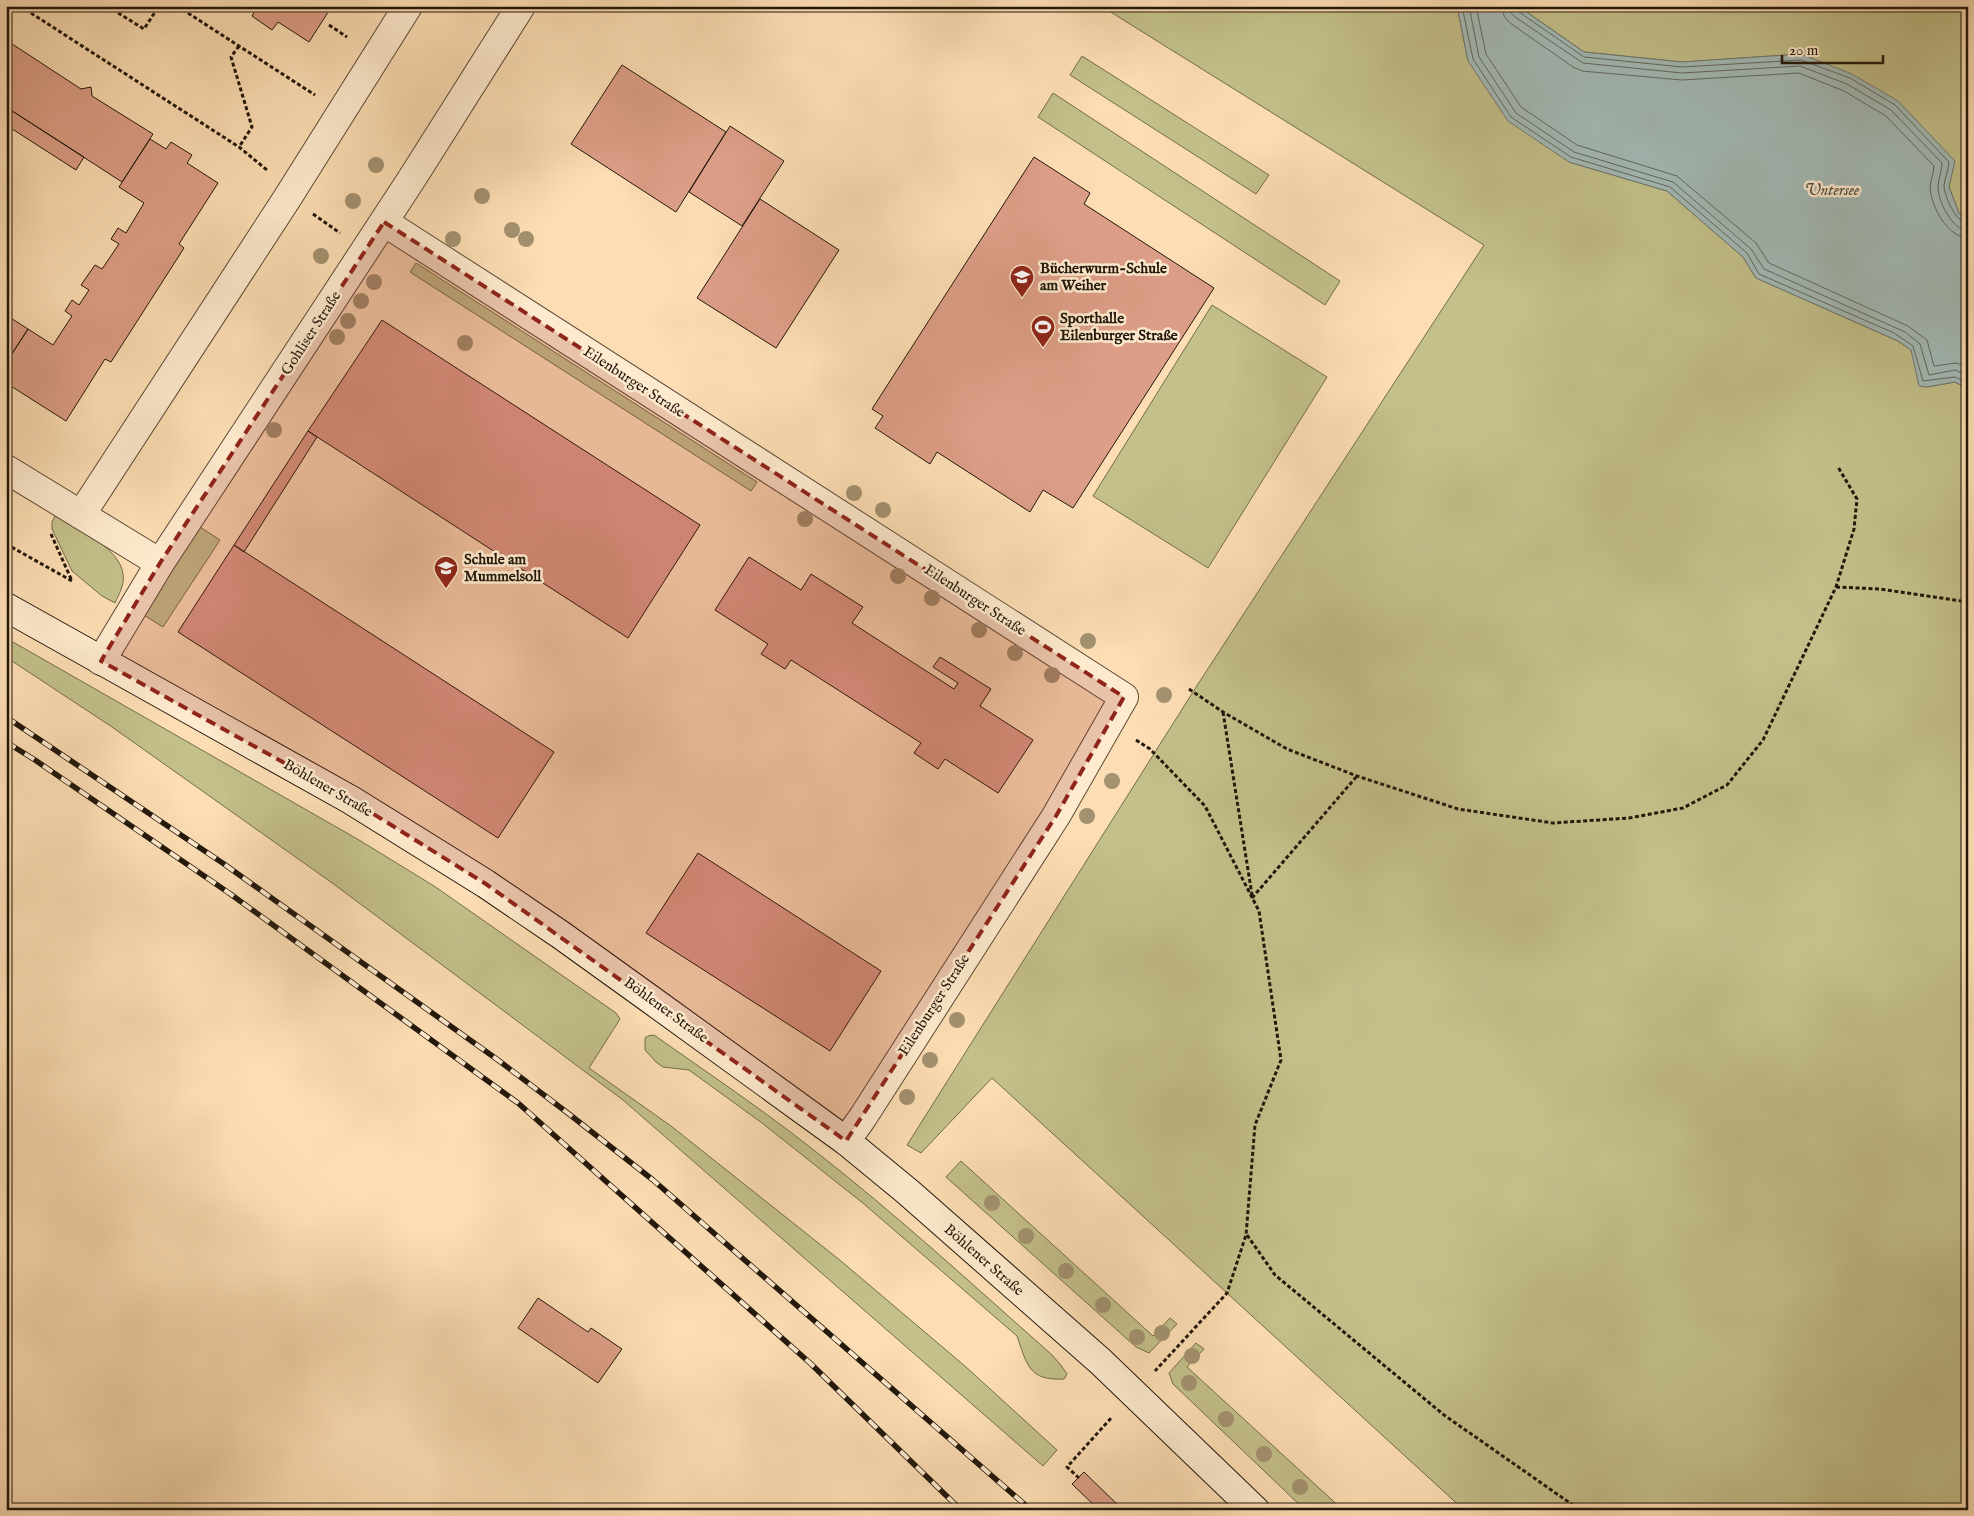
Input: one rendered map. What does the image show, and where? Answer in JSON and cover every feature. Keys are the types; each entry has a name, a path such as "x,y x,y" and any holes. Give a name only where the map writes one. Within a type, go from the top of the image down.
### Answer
{"street":[{"path":"81,514 288,197 408,6"},
{"name":"Gohliser Straße","path":"101,661 160,563 384,222 521,6"},
{"name":"Eilenburger Straße","path":"384,222 1124,696 1056,816 846,1141"},
{"path":"6,470 160,563"},
{"name":"Böhlener Straße","path":"6,607 351,800 486,884 569,940 846,1141 1100,1361 1256,1510"}],"path":[{"path":"20,6 240,147 264,166 288,197 343,235"},
{"path":"107,6 144,29 159,6"},
{"path":"177,6 342,112"},
{"path":"329,24 347,37"},
{"path":"238,46 232,57 252,126 240,147"},
{"path":"1188,689 1223,712 1287,749 1357,776 1458,808 1554,823 1629,818 1684,808 1727,785 1763,740 1836,587 1854,528 1857,499 1838,467"},
{"path":"6,544 72,581 53,540 46,512 55,499"},
{"path":"1836,587 1880,589 1968,602"},
{"path":"1223,712 1252,898"},
{"path":"1150,749 1205,806 1259,911 1281,1060 1255,1125 1246,1235 1227,1293 1152,1375"},
{"path":"1252,898 1357,776"},
{"path":"1246,1235 1275,1275 1436,1409 1580,1510"},
{"path":"1080,1478 1067,1467 1117,1412"}],"highlighted area":[{"path":"384,222 1124,697 1056,816 846,1141 486,884 351,800 101,661 160,563"}],"shaded area":[{"path":"1101,6 1457,6 1468,61 1569,162 1667,191 1743,257 1756,278 1898,341 1911,350 1927,387 1955,382 1966,388 1968,393 1968,1510 1464,1510 992,1078 921,1153 907,1145 1198,684 1484,245"},
{"path":"1518,6 1968,6 1968,221 1959,213 1949,187 1801,54 1682,62 1584,52"},
{"path":"1082,56 1269,175 1256,194 1070,75"},
{"path":"1053,93 1340,281 1325,305 1038,117"},
{"path":"416,263 757,482 751,491 410,272"},
{"path":"1212,305 1327,377 1208,568 1093,496"},
{"path":"56,514 96,539 106,547 120,565 123,581 115,603 102,596 72,571 52,529 52,522"},
{"path":"200,527 220,540 163,627 142,614"},
{"path":"6,638 359,840 434,886 616,1013 620,1019 589,1068 671,1126 841,1261 966,1367 1057,1450 1043,1466 623,1100 335,885 112,727 6,657"},
{"path":"654,1035 776,1121 876,1200 1051,1354 1067,1374 1064,1379 1052,1379 1036,1374 1027,1363 1017,1336 864,1204 762,1123 689,1070 663,1067 656,1062 645,1050 645,1038"},
{"path":"961,1161 1153,1336 1170,1318 1177,1324 1149,1353 1136,1347 946,1177"},
{"path":"1196,1343 1204,1349 1187,1367 1343,1510 1305,1510 1173,1384 1169,1373"}],"water":[{"name":"Untersee","path":"1457,6 1518,6 1584,52 1682,62 1801,54 1852,74 1898,101 1955,161 1949,187 1959,213 1968,221 1968,393 1966,388 1955,382 1927,387 1919,386 1911,350 1898,341 1756,278 1743,257 1667,191 1569,162 1508,121 1468,61"}],"building":[{"path":"254,6 332,6 309,42 278,22 272,30 252,16 257,8"},
{"path":"6,40 81,89 91,87 92,96 153,134 122,182 6,107"},
{"path":"622,65 726,132 676,212 571,144"},
{"path":"6,107 84,157 76,170 6,125"},
{"path":"730,126 784,161 742,226 689,192"},
{"path":"150,139 166,149 171,142 192,155 187,163 218,183 179,244 184,248 111,362 105,359 66,421 6,383 6,363 28,329 53,345 72,316 65,311 72,300 79,305 89,290 81,285 95,265 102,269 119,244 111,239 118,228 126,233 144,203 119,187"},
{"name":"Sporthalle Eilenburger Straße","path":"1034,157 1090,193 1084,204 1214,288 1073,508 1043,490 1030,512 937,452 930,464 875,428 883,416 872,409"},
{"path":"760,199 839,250 776,348 697,298"},
{"path":"6,315 28,329 6,363"},
{"path":"382,320 700,525 628,638 308,431"},
{"path":"308,431 317,437 244,552 234,545"},
{"path":"234,545 554,752 498,838 178,632"},
{"path":"749,557 801,590 811,574 863,607 852,623 954,689 958,683 933,667 940,657 991,689 980,706 1033,740 998,793 945,759 938,769 914,753 921,743 791,660 785,669 761,654 768,644 715,610"},
{"path":"698,853 881,971 830,1051 646,933"},
{"path":"538,1298 588,1332 591,1328 622,1349 598,1383 518,1328"},
{"path":"1084,1472 1123,1510 1099,1510 1072,1484"}],"railway":[{"path":"6,717 224,864 498,1060 569,1114 653,1180 1031,1510"},
{"path":"6,742 229,893 518,1103 810,1363 961,1510"}],"place":[{"name":"Bücherwurm-Schule am Weiher","path":"1022,298"},
{"name":"Sporthalle Eilenburger Straße","path":"1043,348"},
{"name":"Schule am Mummelsoll","path":"446,589"}]}
